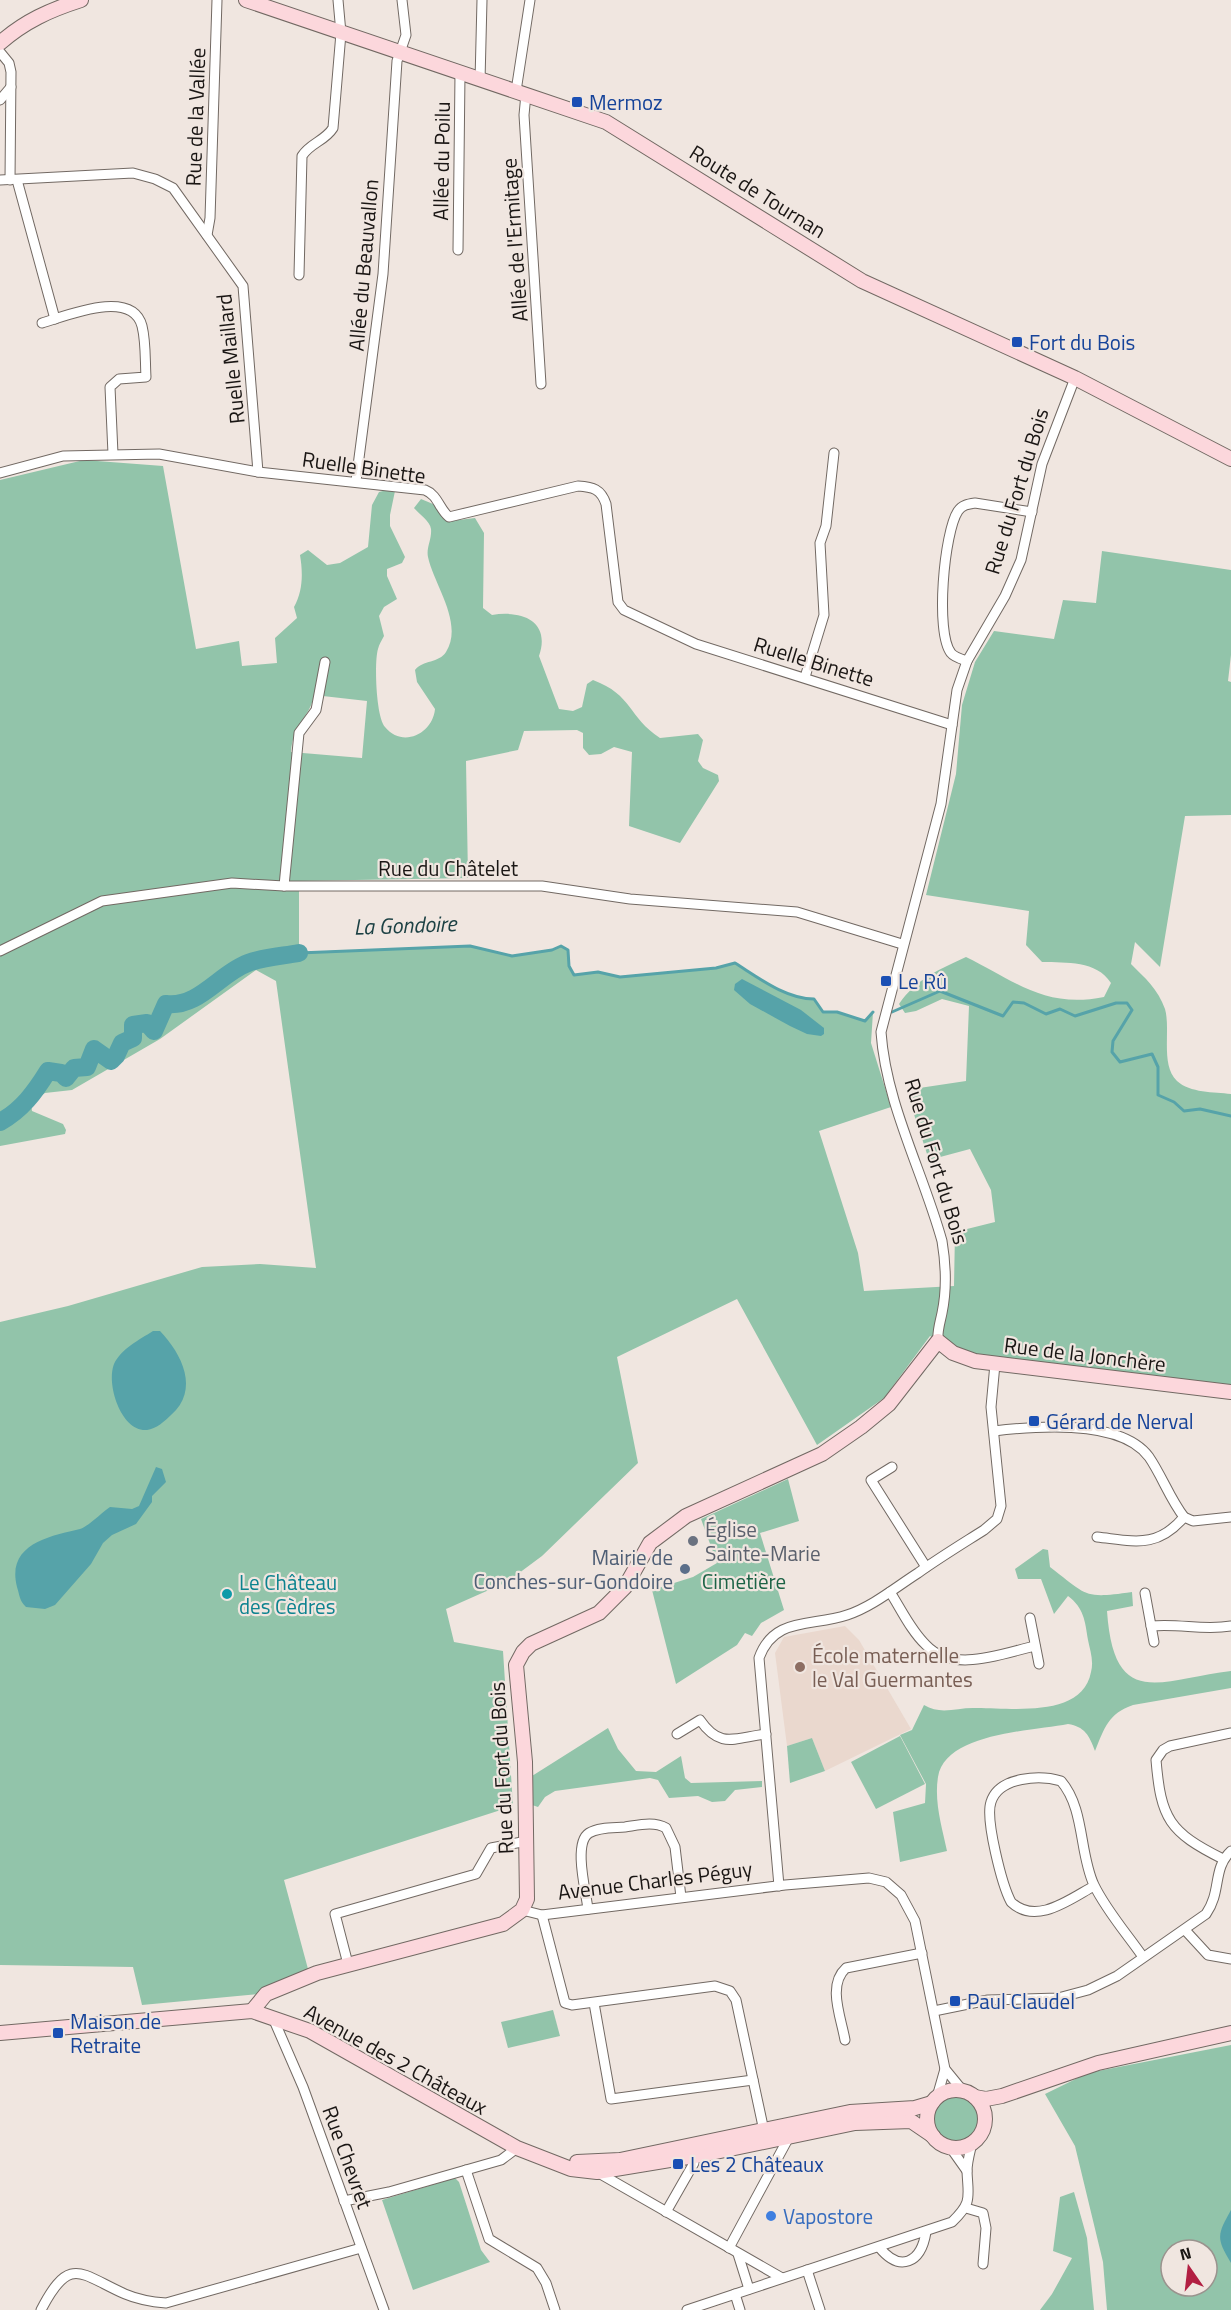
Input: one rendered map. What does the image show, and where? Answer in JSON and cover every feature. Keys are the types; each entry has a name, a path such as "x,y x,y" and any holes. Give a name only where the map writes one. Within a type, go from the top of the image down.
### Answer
{"main road":[{"path":"0,43 19,26 50,10 81,0"},
{"name":"Route de Tournan","path":"246,0 276,5 341,33 606,122 862,281 1075,378 1231,459"},
{"name":"Rue de la Jonchère","path":"938,1341 953,1353 975,1361 1231,1392"},
{"name":"Rue du Fort du Bois","path":"522,1910 527,1899 527,1841 525,1762 516,1665 523,1652 531,1644 599,1612 625,1587 650,1543 686,1516 822,1454 861,1427 889,1404 938,1341"},
{"path":"252,2011 266,1994 317,1973 503,1924 522,1910"},
{"name":"Avenue des 2 Châteaux","path":"0,2033 252,2011 310,2031 517,2148 571,2169 597,2172 850,2112 915,2108 935,2100"},
{"path":"1015,2093 990,2114 982,2131 972,2143 950,2147 933,2136 927,2120 935,2100 954,2090 986,2099 1015,2093 1098,2063 1231,2033"},
{"path":"969,2094 985,2114 985,2124"},
{"name":"Avenue des 2 Châteaux","path":"552,2162 607,2162 789,2137 855,2123 891,2120 911,2121 933,2136"}],"street":[{"name":"Rue de la Vallée","path":"207,235 210,218 217,0"},
{"path":"299,275 302,156 307,148 328,136 333,128 341,33 338,0"},
{"name":"Allée du Beauvallon","path":"356,481 383,274 397,61 406,35 402,0"},
{"path":"480,81 482,0"},
{"name":"Allée de l'Ermitage","path":"530,0 521,92 541,384"},
{"path":"0,52 9,63 11,87 9,180 56,319"},
{"name":"Allée du Poilu","path":"458,249 460,74"},
{"path":"0,100 11,87"},
{"name":"Ruelle Maillard","path":"9,180 133,173 156,179 174,188 243,286 258,472"},
{"path":"42,323 105,305 120,307 134,313 141,324 146,377 119,379 110,387 113,454"},
{"name":"Rue du Fort du Bois","path":"938,1341 937,1330 946,1286 946,1264 942,1241 897,1107 882,1053 881,1032 902,944 941,804 957,690 967,661 1014,578 1027,543 1042,464 1075,378"},
{"path":"805,677 824,615 820,543 826,526 834,453"},
{"name":"Ruelle Binette","path":"0,473 63,456 159,454 258,472 425,490 433,493 444,513 449,517 578,486 594,488 603,495 606,504 618,602 624,610 696,644 952,725"},
{"path":"967,661 952,655 946,645 942,597 947,542 958,511 966,505 975,503 1032,512"},
{"path":"284,886 299,733 316,710 325,662"},
{"name":"Rue du Châtelet","path":"0,951 30,934 102,901 219,884 542,886 630,899 797,912 902,944"},
{"path":"779,1886 771,1820 759,1658 766,1641 784,1628 849,1615 890,1592 984,1530 996,1519 1001,1506 1001,1489 991,1407 995,1364"},
{"path":"994,1431 1034,1426 1103,1432 1123,1437 1148,1456 1184,1517 1193,1521 1231,1517"},
{"path":"892,1467 871,1480 926,1567"},
{"path":"1097,1537 1146,1542 1173,1530 1184,1517"},
{"path":"890,1592 924,1644 942,1657 964,1660 1035,1646"},
{"path":"1145,1593 1154,1642"},
{"path":"1030,1618 1039,1664"},
{"path":"1151,1626 1180,1623 1215,1629 1231,1626"},
{"path":"677,1734 700,1720 710,1735 718,1740 766,1734"},
{"path":"1223,1859 1183,1836 1172,1825 1162,1806 1156,1760 1163,1750 1170,1746 1231,1733"},
{"path":"1094,1886 1042,1912 1033,1913 1018,1908 1007,1895 990,1818 990,1802 997,1791 1005,1785 1046,1776 1061,1781 1073,1800 1086,1862 1094,1886 1143,1958"},
{"path":"588,1909 580,1849 583,1839 590,1833 612,1828 652,1824 666,1828 675,1847 681,1897"},
{"path":"348,1964 335,1914 476,1874 491,1848 527,1841"},
{"path":"934,2011 988,2000 1058,1998 1117,1976 1206,1914 1214,1902 1223,1859 1231,1851"},
{"name":"Avenue Charles Péguy","path":"522,1910 542,1916 779,1886 869,1878 886,1882 901,1895 910,1911 921,1953 945,2068 935,2100"},
{"path":"542,1916 566,2003 572,2005 594,2003 715,1986 727,1988 736,2000 764,2131"},
{"path":"1185,1930 1208,1955 1231,1959"},
{"path":"845,2040 836,1991 839,1974 854,1966 921,1953"},
{"path":"594,2003 611,2099 753,2080"},
{"name":"Rue Chevret","path":"273,2018 303,2087 384,2310"},
{"name":"Avenue Charles Péguy","path":"945,2068 969,2094"},
{"path":"729,2248 789,2137"},
{"path":"687,2310 952,2222 966,2208 969,2196 967,2171 972,2143"},
{"path":"950,2147 967,2171"},
{"path":"344,2201 389,2192 501,2160 517,2148"},
{"path":"666,2212 694,2163 691,2151"},
{"path":"466,2170 489,2239 537,2268 546,2283 555,2310"},
{"path":"597,2172 782,2278"},
{"path":"966,2208 983,2213 986,2228 983,2264"},
{"path":"879,2247 887,2257 897,2263 910,2260 919,2253 926,2232"},
{"path":"41,2310 57,2282 75,2273 95,2277 138,2299 166,2303 361,2248"},
{"path":"738,2254 749,2289"},
{"path":"807,2270 820,2310"},
{"path":"735,2294 740,2310"}],"shaded area":[{"path":"845,1626 859,1640 911,1729 825,1771 812,1738 787,1746 775,1653 784,1637"}],"green space":[{"path":"84,460 163,466 196,649 239,641 242,666 277,663 275,638 297,618 294,607 302,582 300,555 308,550 327,565 340,563 368,547 372,505 379,492 391,489 395,491 390,526 405,557 402,563 387,569 387,576 397,599 384,607 379,616 384,636 378,649 376,677 382,721 392,734 400,737 416,735 423,731 433,718 435,709 417,682 415,670 443,656 451,641 452,629 446,604 428,557 430,526 414,508 421,499 433,504 450,521 475,518 484,533 483,608 492,615 514,614 523,617 531,620 537,626 542,644 539,656 559,709 573,711 582,707 587,684 593,680 616,692 642,722 660,738 698,734 703,740 698,761 703,768 718,775 719,781 680,843 629,826 632,752 614,747 601,754 589,755 583,748 583,733 577,730 524,731 518,750 466,761 468,878 299,881 299,952 470,946 512,956 552,950 561,946 568,950 569,966 574,975 598,972 620,977 716,968 735,963 783,992 814,999 823,1012 837,1012 865,1021 873,1012 871,1043 891,1107 819,1131 858,1253 864,1291 954,1286 955,1232 995,1222 991,1190 970,1149 929,1160 906,1090 966,1081 969,1006 942,999 916,1011 905,1013 899,1004 906,995 921,981 966,957 1047,996 1083,1000 1104,997 1111,983 1097,970 1080,964 1042,962 1026,945 1029,911 926,895 956,774 962,705 975,662 994,631 1054,639 1063,600 1096,603 1102,551 1231,570 1231,655 1228,681 1231,682 1231,815 1185,816 1160,967 1135,942 1131,964 1155,990 1165,1009 1167,1057 1172,1074 1177,1081 1195,1090 1231,1094 1231,1386 993,1360 955,1348 930,1336 884,1398 817,1445 737,1299 617,1357 638,1463 542,1556 507,1582 446,1609 454,1642 503,1651 513,1806 284,1880 308,1969 260,1994 142,2005 133,1967 0,1965 0,1322 68,1306 202,1267 260,1264 316,1268 276,981 256,970 160,1039 72,1090 45,1093 31,1102 32,1111 63,1124 65,1134 0,1146 0,480","holes":["314,695 367,701 362,758 291,752 295,734 309,710"]},
{"name":"Cimetière","path":"788,1479 799,1521 760,1533 784,1610 761,1623 752,1636 745,1633 737,1645 676,1684 652,1590 693,1577 717,1563 701,1519"},
{"path":"1043,1549 1048,1550 1050,1567 1080,1590 1095,1595 1132,1592 1133,1606 1107,1611 1111,1643 1119,1664 1131,1676 1145,1682 1163,1682 1231,1671 1231,1688 1133,1705 1118,1713 1108,1722 1095,1751 1086,1733 1079,1727 1068,1724 992,1737 956,1751 944,1762 937,1786 939,1814 947,1851 900,1862 893,1812 925,1803 926,1784 900,1735 912,1730 924,1705 936,1710 1041,1708 1074,1698 1085,1687 1091,1672 1092,1660 1081,1610 1068,1596 1054,1614 1041,1579 1018,1579 1015,1569"},
{"path":"608,1728 618,1749 636,1771 656,1772 681,1756 685,1778 691,1783 762,1781 762,1787 735,1790 725,1801 712,1802 698,1796 669,1798 658,1780 650,1778 555,1791 545,1797 538,1807 532,1805 532,1776"},
{"path":"900,1736 925,1784 876,1809 851,1762"},
{"path":"812,1738 825,1771 790,1783 787,1746"},
{"path":"553,2010 560,2036 508,2048 501,2022"},
{"path":"1231,2045 1231,2310 1107,2310 1103,2262 1075,2146 1045,2094 1088,2073"},
{"path":"955,2096 971,2103 978,2119 971,2135 955,2142 939,2135 932,2119 939,2103"},
{"path":"455,2178 459,2182 481,2250 490,2262 413,2290 382,2200"},
{"path":"1074,2192 1087,2238 1094,2310 1040,2310 1052,2294 1072,2258 1053,2251 1060,2197"}],"water":[{"path":"742,979 801,1010 824,1028 824,1034 821,1036 807,1034 750,1004 734,990 735,984"},
{"path":"153,1331 160,1331 175,1350 185,1372 186,1384 185,1395 180,1405 163,1422 147,1430 138,1429 123,1415 114,1394 112,1373 114,1364 121,1354"},
{"path":"156,1467 162,1469 166,1482 152,1496 152,1502 136,1524 112,1535 103,1543 91,1564 55,1605 45,1609 26,1607 20,1598 15,1572 24,1552 33,1544 44,1539 84,1527 110,1507 132,1509 139,1506"},
{"path":"1231,2210 1231,2263 1220,2237"}],"waterway":[{"name":"La Gondoire","path":"299,953 470,946 512,956 552,950 561,946 568,950 569,966 574,975 598,972 620,977 716,968 735,963 783,992 814,999 823,1012 837,1012 865,1021 873,1012"},
{"name":"La Gondoire","path":"0,1122 27,1100 48,1071 61,1073 66,1078 74,1068 87,1067 94,1049 111,1061 122,1043 133,1038 133,1025 147,1023 154,1031 166,1004 189,1001 248,963 299,953"},
{"name":"La Gondoire","path":"892,1012 940,991 1003,1016 1013,1002 1024,1003 1046,1014 1060,1009 1075,1016 1116,1003 1127,1003 1132,1010 1113,1041 1112,1052 1120,1062 1152,1054 1158,1067 1158,1095 1174,1102 1184,1111 1200,1109 1231,1116"}],"place":[{"name":"Mermoz","path":"577,102"},
{"name":"Fort du Bois","path":"1017,342"},
{"name":"Le Rû","path":"886,981"},
{"name":"Gérard de Nerval","path":"1034,1421"},
{"name":"Église Sainte-Marie","path":"693,1541"},
{"name":"Mairie de Conches-sur-Gondoire","path":"685,1569"},
{"name":"Le Château des Cèdres","path":"227,1594"},
{"name":"École maternelle le Val Guermantes","path":"800,1667"},
{"name":"Paul Claudel","path":"955,2001"},
{"name":"Maison de Retraite","path":"58,2033"},
{"name":"Les 2 Châteaux","path":"678,2164"},
{"name":"Vapostore","path":"771,2216"}]}
